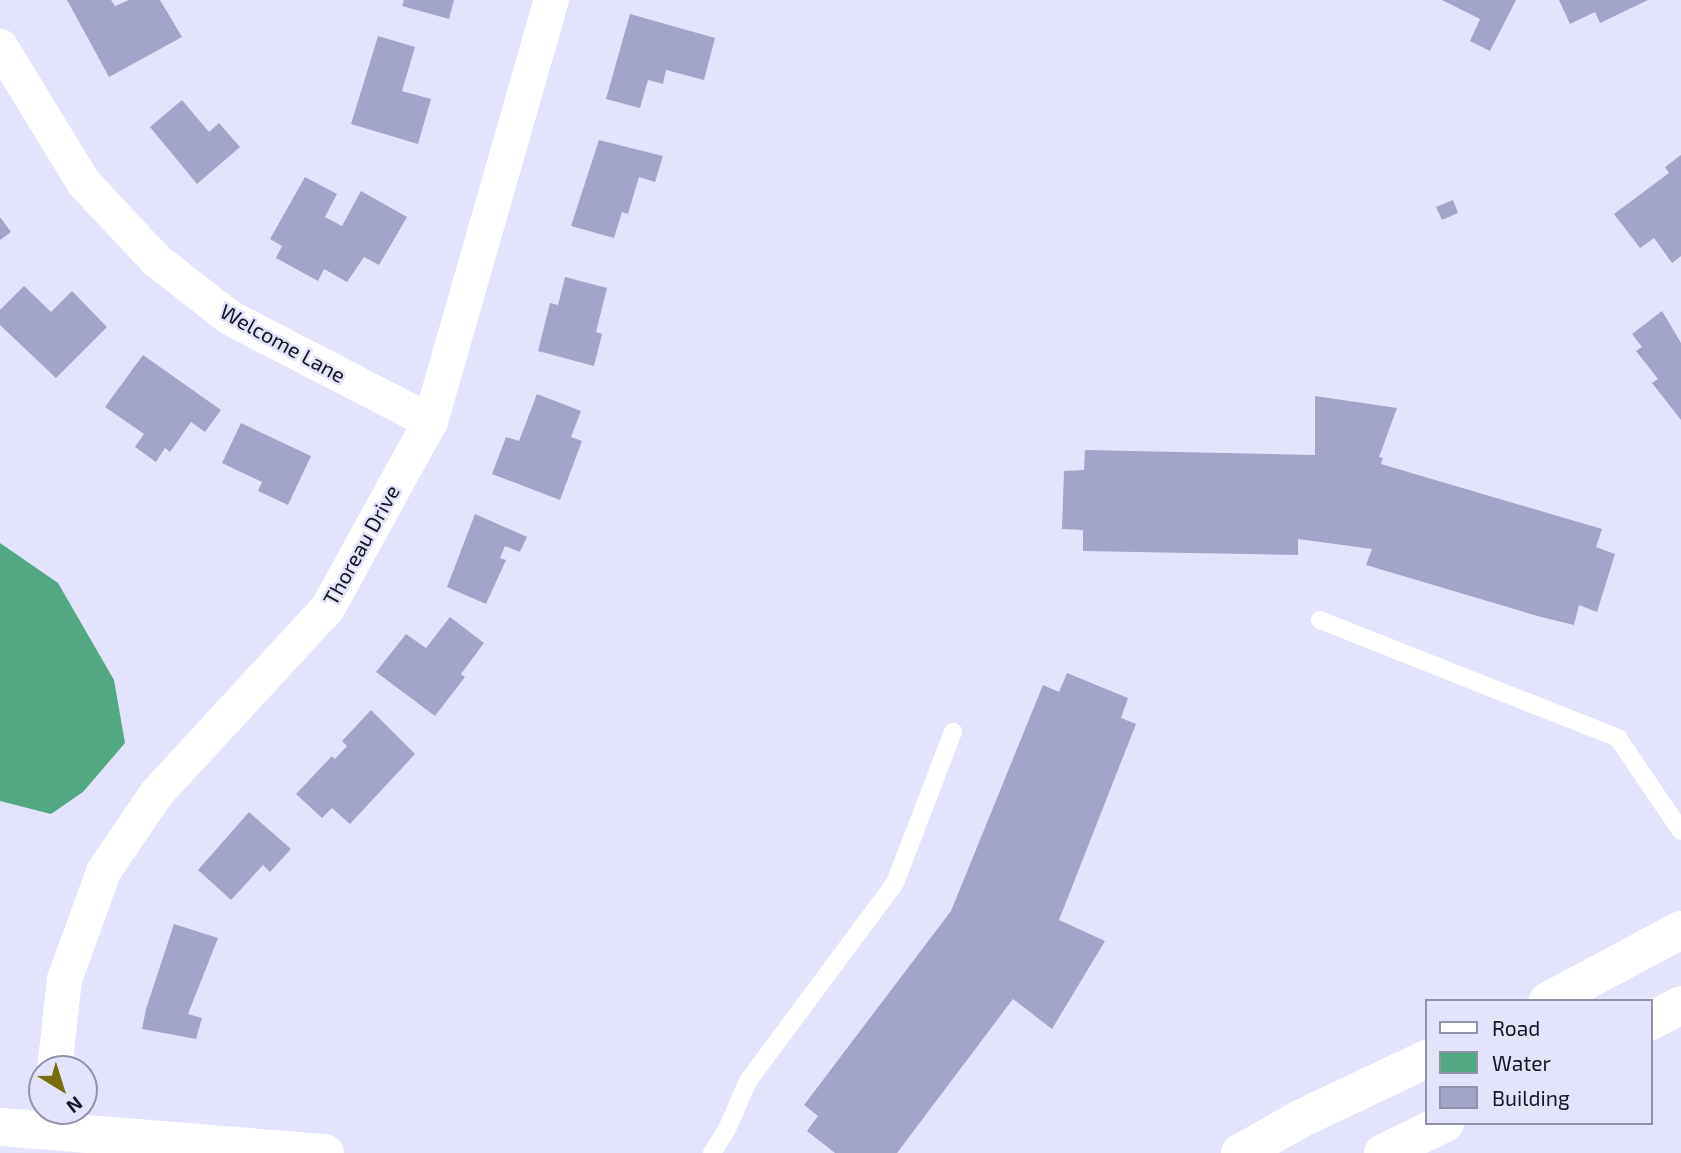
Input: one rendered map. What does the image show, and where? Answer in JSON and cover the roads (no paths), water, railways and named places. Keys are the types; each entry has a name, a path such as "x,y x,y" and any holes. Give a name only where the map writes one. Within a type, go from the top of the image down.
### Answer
{"street":[{"name":"Thoreau Drive","path":"56,1055 64,979 103,871 156,793 327,608 430,421 551,0"},
{"name":"Welcome Lane","path":"0,46 83,182 155,259 229,317 430,421"},
{"path":"1552,999 1681,930"},
{"path":"1653,1020 1681,1005"},
{"path":"1240,1153 1302,1118 1426,1059"},
{"path":"0,1127 28,1124"},
{"path":"84,1125 325,1153"},
{"path":"1383,1153 1441,1125"}],"lane":[{"path":"1320,620 1618,738 1681,831"},
{"path":"712,1153 727,1129 748,1081 895,883 953,732"}],"water":[{"path":"0,543 58,583 114,680 125,743 83,792 51,814 0,801"}]}
